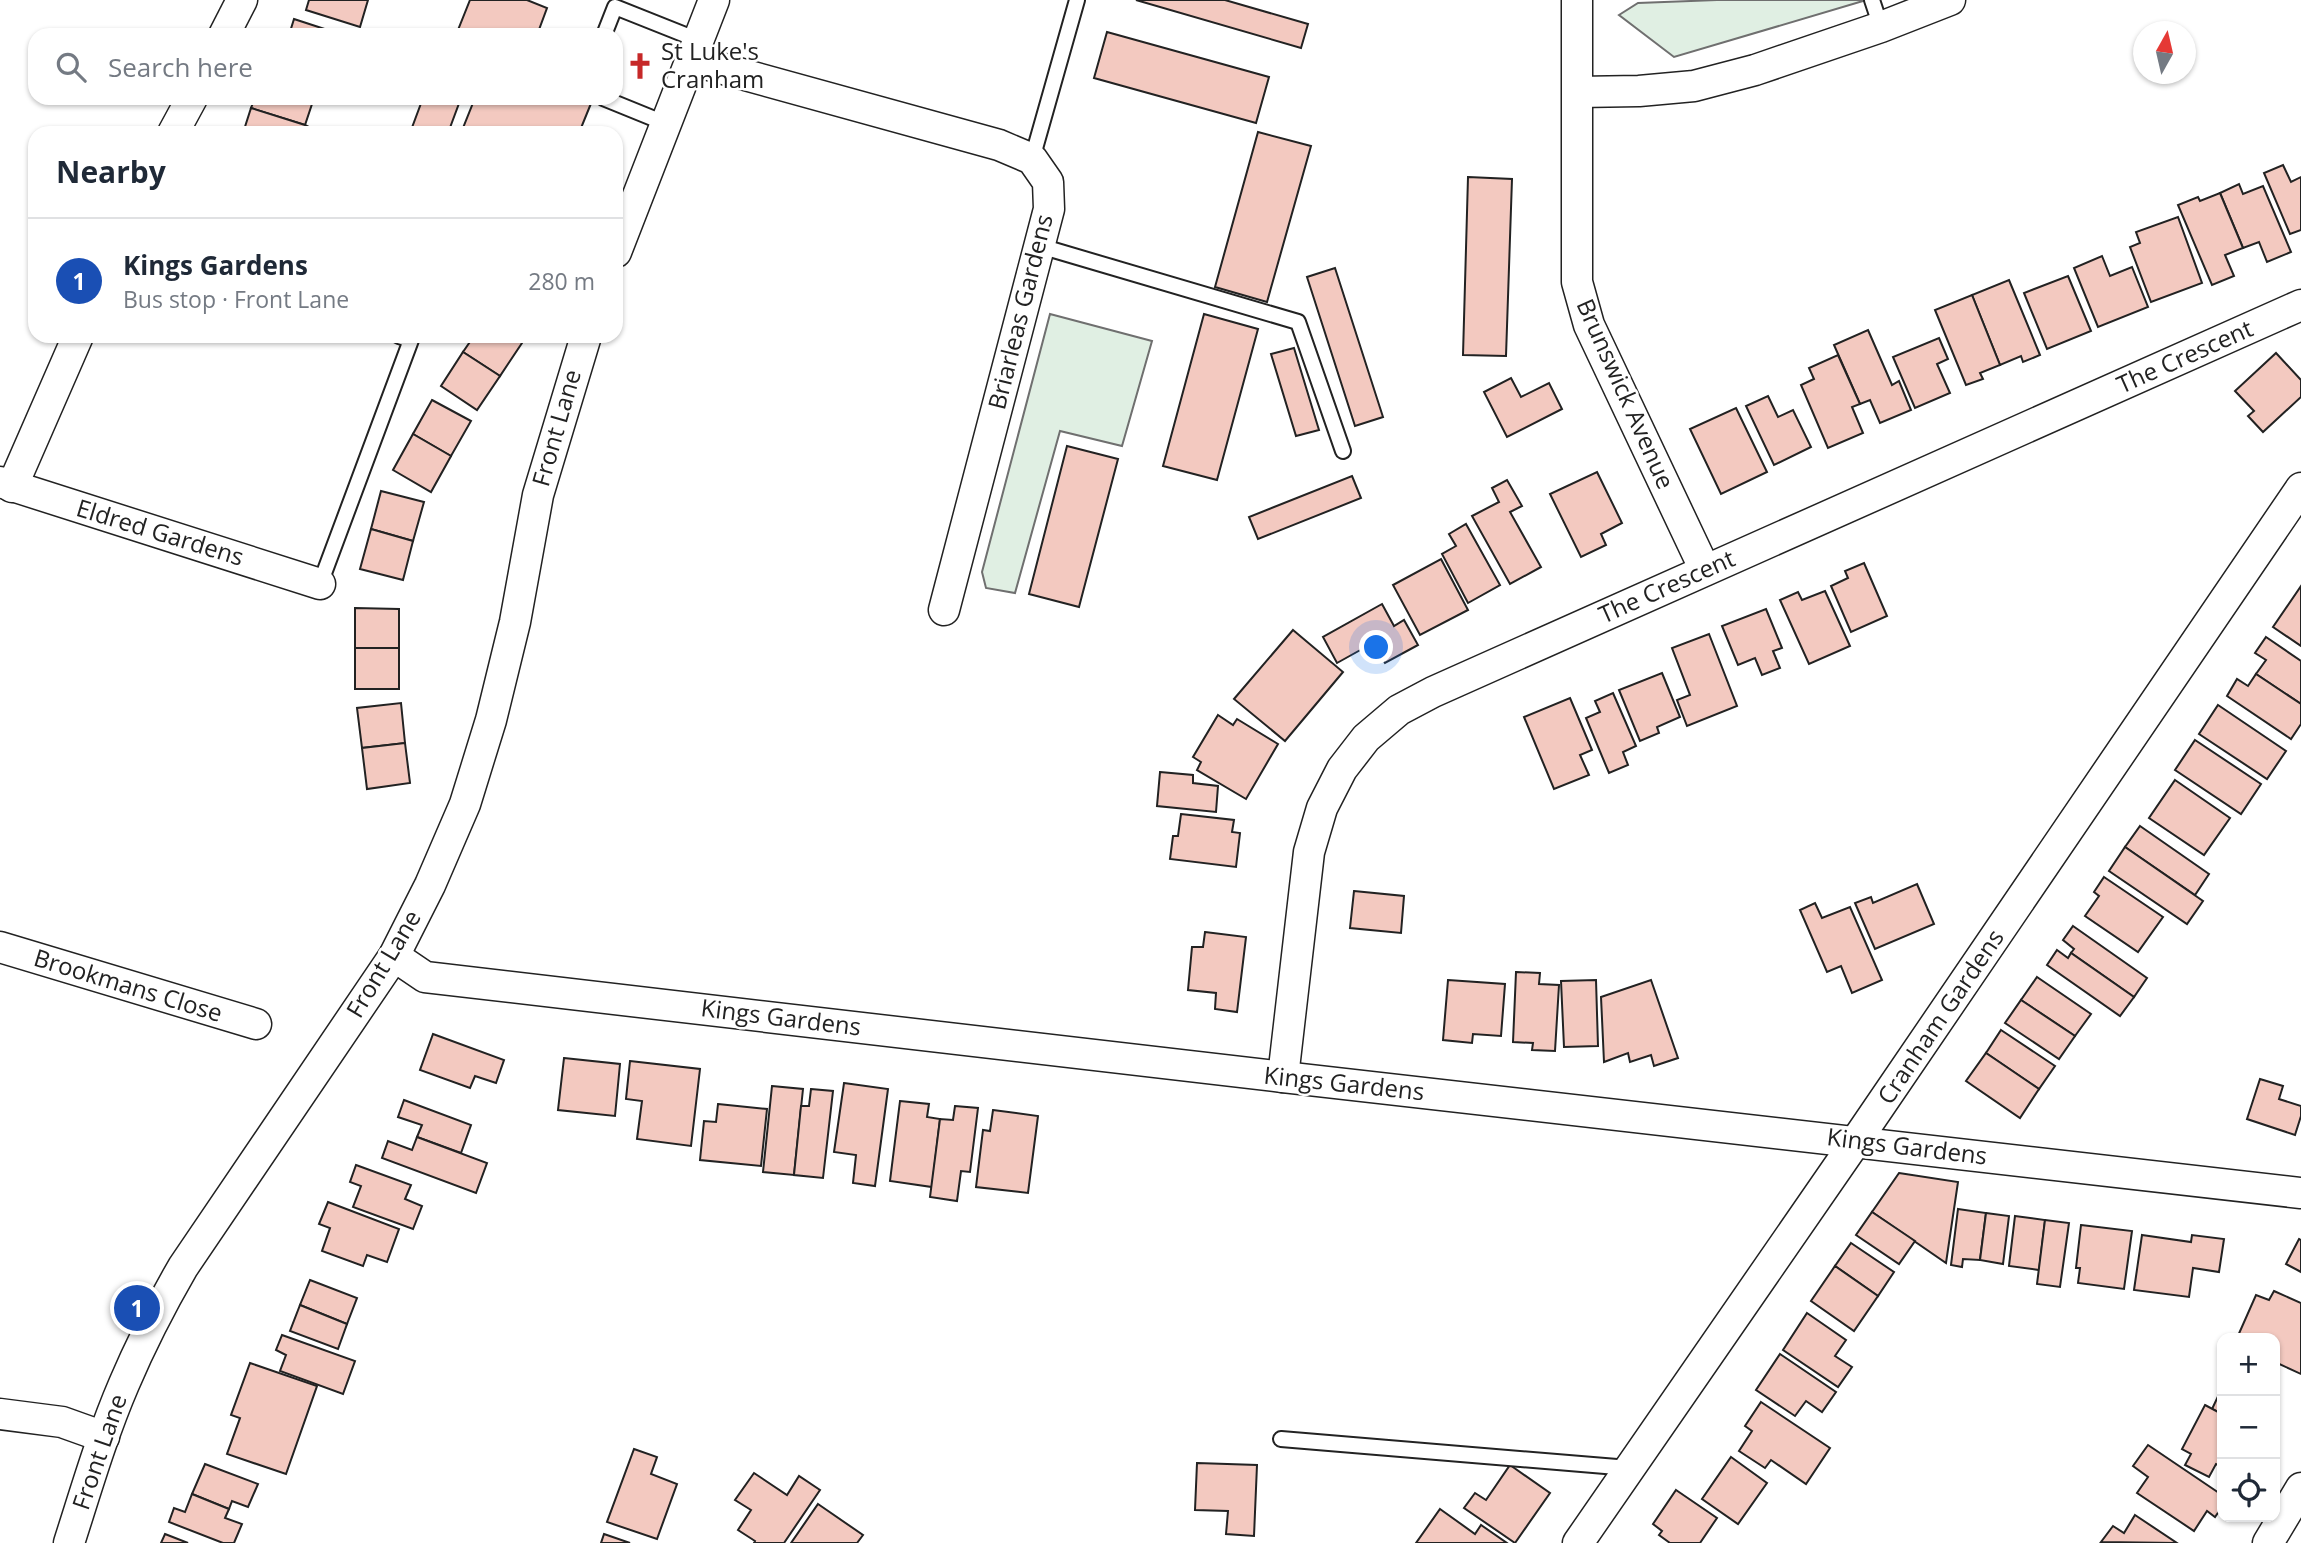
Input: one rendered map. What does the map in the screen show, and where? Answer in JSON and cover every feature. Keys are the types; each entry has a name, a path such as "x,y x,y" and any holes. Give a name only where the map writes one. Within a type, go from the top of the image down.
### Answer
{"street":[{"path":"228,28 242,0"},
{"path":"623,235 714,0"},
{"name":"Brunswick Avenue","path":"1577,0 1577,282 1589,325 1705,570"},
{"path":"1578,92 1639,91 1694,86 1755,70 1877,13 1950,0"},
{"path":"695,50 999,145 1031,159"},
{"path":"177,126 187,105"},
{"name":"Briarleas Gardens","path":"944,610 1049,209 1048,182 1031,159"},
{"name":"The Crescent","path":"1283,1077 1309,852 1327,798 1342,769 1366,738 1399,710 1433,692 2301,305"},
{"path":"6,485 75,343"},
{"name":"Front Lane","path":"69,1543 104,1437 143,1342 183,1267 394,956 430,885 465,804 488,732 515,622 538,495 584,343"},
{"name":"Eldred Gardens","path":"6,485 320,583"},
{"name":"Cranham Gardens","path":"1578,1543 2301,488"},
{"name":"Brookmans Close","path":"0,947 256,1024"},
{"name":"Kings Gardens","path":"394,956 425,977 2301,1193"},
{"path":"0,1414 62,1422 104,1437"},
{"path":"2268,1543 2301,1488"}],"lane":[{"path":"1031,159 1077,0"},
{"path":"607,28 615,7 695,50"},
{"path":"620,105 667,124"},
{"path":"1040,246 1298,322 1343,451"},
{"path":"320,583 410,343"},
{"path":"1281,1439 1629,1468"}],"green space":[{"path":"1717,0 1863,1 1674,57 1619,15 1638,3"},
{"path":"1050,314 1152,341 1122,446 1060,431 1015,593 986,588 982,572"}],"building":[{"path":"309,0 368,0 360,27 306,10"},
{"path":"470,0 527,0 547,8 540,28 459,28"},
{"path":"1136,0 1225,0 1308,24 1301,48"},
{"path":"294,19 322,28 291,28"},
{"path":"1107,32 1269,77 1256,123 1094,78"},
{"path":"252,105 312,105 305,125 251,108"},
{"path":"420,105 458,105 451,126 413,126"},
{"path":"472,105 590,105 582,126 464,126"},
{"path":"251,108 307,126 245,126"},
{"path":"1258,132 1311,146 1267,302 1215,287"},
{"path":"2283,165 2291,182 2301,177 2301,230 2290,234 2264,173"},
{"path":"1468,177 1512,179 1506,356 1463,355"},
{"path":"2239,184 2243,194 2263,186 2291,252 2267,262 2259,242 2243,248 2220,193"},
{"path":"2220,193 2243,248 2225,255 2234,276 2212,285 2178,205 2198,197 2200,201"},
{"path":"2178,217 2202,283 2151,302 2130,247 2140,243 2136,232"},
{"path":"2102,256 2110,276 2132,267 2148,307 2098,327 2074,268"},
{"path":"1335,268 1383,417 1355,426 1307,277"},
{"path":"2068,276 2091,331 2047,349 2024,293"},
{"path":"2009,280 2040,355 2023,362 2021,356 2000,365 1972,295"},
{"path":"1972,295 2000,365 1980,373 1983,379 1966,385 1935,310"},
{"path":"1204,314 1258,329 1217,480 1163,466"},
{"path":"1868,330 1892,385 1899,381 1911,410 1880,423 1870,400 1860,404 1834,345"},
{"path":"1939,338 1948,359 1937,364 1950,393 1915,408 1893,357"},
{"path":"469,343 522,343 500,376 463,352"},
{"path":"1294,348 1319,430 1296,436 1271,354"},
{"path":"463,352 500,376 477,410 441,386"},
{"path":"2276,353 2301,380 2301,397 2263,432 2248,416 2254,411 2235,391"},
{"path":"1838,355 1860,404 1852,407 1863,433 1828,448 1801,385 1814,379 1809,368"},
{"path":"1511,378 1521,397 1549,383 1562,409 1507,437 1484,392"},
{"path":"1768,396 1778,417 1793,410 1811,447 1774,465 1746,406"},
{"path":"432,400 471,421 451,456 413,434"},
{"path":"1736,408 1767,472 1721,494 1690,429"},
{"path":"413,434 451,456 431,492 393,470"},
{"path":"1067,446 1118,459 1079,607 1029,594"},
{"path":"1597,472 1622,523 1601,534 1606,545 1581,557 1550,494"},
{"path":"1352,476 1361,498 1258,539 1249,517"},
{"path":"1507,480 1522,506 1510,512 1541,567 1510,584 1472,516 1499,502 1492,488"},
{"path":"381,491 424,502 413,541 371,529"},
{"path":"1466,524 1500,585 1468,603 1442,554 1456,546 1449,534"},
{"path":"371,529 413,541 403,580 360,569"},
{"path":"1441,559 1468,610 1420,635 1393,585"},
{"path":"1864,563 1887,616 1851,632 1831,586 1848,578 1845,571"},
{"path":"2301,586 2301,646 2273,627"},
{"path":"1825,591 1850,646 1809,664 1780,600 1798,592 1802,600"},
{"path":"1382,604 1394,626 1404,620 1418,645 1385,663 1373,643 1337,663 1323,637"},
{"path":"355,608 399,609 399,648 355,648"},
{"path":"1766,609 1782,648 1773,651 1780,668 1762,675 1755,658 1738,665 1722,626"},
{"path":"1293,630 1343,672 1285,741 1234,699"},
{"path":"1709,634 1737,706 1687,726 1677,700 1690,695 1672,648"},
{"path":"2266,637 2301,661 2301,704 2256,674 2266,660 2255,653"},
{"path":"355,648 399,648 399,689 355,689"},
{"path":"1662,673 1680,717 1657,727 1659,733 1640,741 1619,690"},
{"path":"2256,674 2301,704 2301,724 2291,739 2227,696 2237,679 2248,686"},
{"path":"1613,693 1636,746 1623,752 1628,765 1609,773 1586,718 1600,712 1595,701"},
{"path":"1570,698 1592,750 1580,755 1589,775 1554,789 1524,717"},
{"path":"401,703 405,743 362,748 357,708"},
{"path":"2218,705 2286,751 2267,779 2199,734"},
{"path":"1218,715 1233,725 1237,719 1278,744 1246,799 1197,770 1201,762 1193,757"},
{"path":"2195,740 2261,784 2241,814 2175,770"},
{"path":"405,743 410,783 367,789 362,748"},
{"path":"1160,772 1193,775 1193,783 1218,786 1216,812 1157,806"},
{"path":"2175,780 2230,818 2204,855 2149,818"},
{"path":"1181,814 1234,820 1232,832 1240,833 1236,867 1170,859 1173,836 1178,836"},
{"path":"2140,826 2209,874 2195,895 2125,847"},
{"path":"2125,847 2203,901 2187,924 2109,871"},
{"path":"2104,877 2163,917 2138,952 2085,916 2099,896 2094,892"},
{"path":"1917,884 1934,924 1875,949 1855,903 1871,897 1873,903"},
{"path":"1354,891 1404,896 1401,933 1350,928"},
{"path":"1815,903 1822,918 1850,907 1882,980 1852,993 1841,966 1827,972 1800,910"},
{"path":"2073,926 2147,978 2134,997 2071,953 2074,949 2063,940"},
{"path":"1205,932 1246,937 1237,1012 1215,1009 1216,993 1188,990 1192,947 1203,947"},
{"path":"2057,950 2068,958 2071,953 2134,997 2120,1016 2047,965"},
{"path":"1516,972 1540,973 1539,984 1559,985 1555,1051 1532,1050 1533,1043 1513,1042"},
{"path":"2037,977 2091,1014 2075,1036 2021,1000"},
{"path":"1448,980 1505,984 1501,1036 1473,1034 1472,1043 1443,1040"},
{"path":"1596,980 1598,1046 1564,1047 1561,981"},
{"path":"1651,980 1678,1058 1654,1066 1651,1055 1630,1062 1628,1053 1604,1062 1601,997"},
{"path":"2021,1000 2075,1036 2059,1059 2005,1023"},
{"path":"2001,1030 2055,1066 2039,1089 1986,1053"},
{"path":"433,1034 504,1060 496,1083 475,1076 470,1088 420,1070"},
{"path":"1986,1053 2039,1089 2020,1118 1966,1081"},
{"path":"564,1058 620,1064 615,1116 558,1110"},
{"path":"630,1061 700,1069 691,1146 637,1139 642,1101 626,1099"},
{"path":"2260,1079 2283,1086 2279,1099 2301,1106 2295,1135 2247,1119"},
{"path":"844,1083 888,1089 875,1186 853,1183 856,1155 834,1152"},
{"path":"772,1086 803,1089 794,1175 763,1172"},
{"path":"811,1089 833,1091 823,1178 794,1175 801,1106 809,1106"},
{"path":"404,1100 471,1125 461,1153 417,1137 422,1125 398,1117"},
{"path":"900,1101 929,1104 927,1117 940,1119 932,1187 890,1181"},
{"path":"718,1104 767,1109 761,1166 700,1160 704,1121 716,1122"},
{"path":"955,1106 978,1108 970,1172 961,1171 957,1201 930,1197 940,1119 953,1120"},
{"path":"993,1110 1038,1116 1028,1193 976,1187 983,1130 990,1131"},
{"path":"417,1137 487,1163 476,1193 382,1158 388,1141 412,1150"},
{"path":"356,1165 411,1185 405,1199 422,1206 413,1229 353,1207 361,1186 350,1182"},
{"path":"1899,1173 1958,1182 1946,1263 1872,1212"},
{"path":"328,1202 399,1229 387,1262 367,1255 363,1266 322,1251 330,1228 319,1224"},
{"path":"1958,1209 1986,1213 1980,1260 1963,1259 1962,1267 1951,1265"},
{"path":"1872,1212 1915,1241 1899,1264 1856,1235"},
{"path":"1986,1213 2009,1216 2003,1264 1980,1260"},
{"path":"2015,1216 2045,1220 2039,1270 2009,1266"},
{"path":"2045,1220 2069,1223 2060,1287 2037,1284"},
{"path":"2081,1225 2132,1231 2124,1289 2078,1283 2080,1268 2076,1268"},
{"path":"2142,1235 2191,1242 2192,1235 2224,1239 2219,1272 2193,1268 2189,1297 2134,1290"},
{"path":"2299,1239 2301,1240 2301,1272 2286,1264"},
{"path":"1851,1243 1894,1272 1878,1296 1835,1266"},
{"path":"1835,1266 1878,1296 1854,1331 1811,1301"},
{"path":"310,1280 357,1298 347,1324 300,1305"},
{"path":"2274,1291 2301,1303 2301,1374 2280,1364 2280,1333 2239,1333 2256,1295 2269,1300"},
{"path":"300,1305 347,1324 338,1349 290,1331"},
{"path":"1807,1313 1846,1340 1835,1356 1852,1367 1838,1387 1783,1350"},
{"path":"282,1335 355,1361 343,1394 280,1371 286,1355 276,1350"},
{"path":"1780,1354 1836,1392 1822,1412 1806,1401 1795,1416 1756,1390"},
{"path":"250,1363 317,1386 286,1474 227,1454 240,1418 231,1415"},
{"path":"2217,1398 2217,1412 2212,1409"},
{"path":"1761,1402 1830,1448 1806,1484 1771,1460 1765,1468 1739,1451 1752,1431 1745,1426"},
{"path":"2205,1405 2217,1411 2217,1464 2209,1477 2185,1465 2191,1454 2182,1449"},
{"path":"2148,1445 2217,1492 2217,1514 2215,1517 2207,1511 2194,1531 2137,1493 2148,1477 2133,1466"},
{"path":"634,1449 657,1457 651,1474 677,1484 657,1539 607,1522"},
{"path":"1731,1457 1767,1483 1738,1524 1702,1499"},
{"path":"1197,1463 1257,1465 1254,1536 1226,1534 1228,1511 1195,1510"},
{"path":"205,1464 258,1484 248,1507 232,1501 229,1509 192,1494"},
{"path":"1510,1465 1550,1493 1515,1543 1464,1508 1475,1493 1486,1500"},
{"path":"754,1473 787,1495 799,1476 820,1490 784,1543 754,1543 755,1541 738,1530 751,1510 735,1500"},
{"path":"1676,1490 1717,1518 1700,1543 1670,1543 1659,1535 1662,1531 1653,1524"},
{"path":"192,1494 229,1509 225,1518 242,1524 234,1543 223,1543 169,1522 174,1508 185,1512"},
{"path":"818,1504 863,1535 857,1543 791,1543"},
{"path":"1440,1509 1475,1534 1481,1525 1507,1543 1416,1543"},
{"path":"2135,1515 2177,1543 2101,1542 2113,1526 2124,1533"},
{"path":"165,1534 188,1543 161,1543"},
{"path":"604,1534 630,1543 601,1543"}],"place":[{"name":"St Luke's Cranham","path":"640,66"},
{"name":"Kings Gardens","path":"137,1308"}]}
